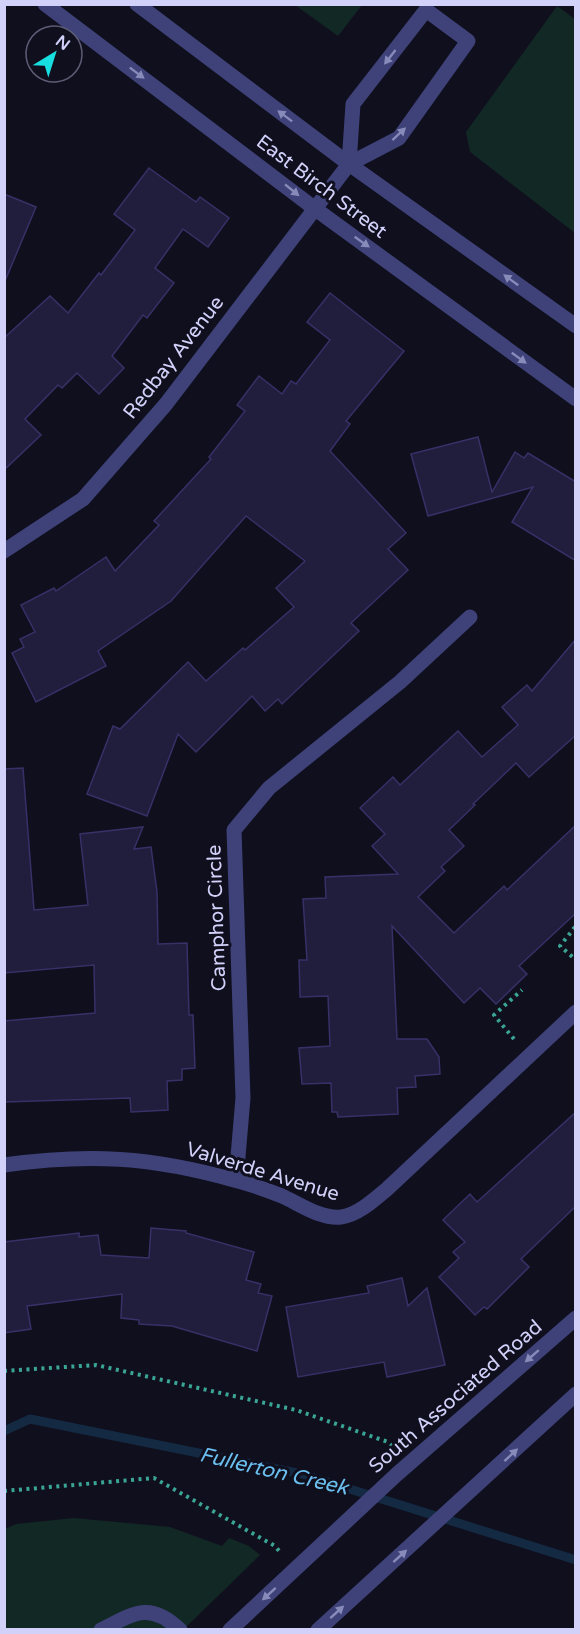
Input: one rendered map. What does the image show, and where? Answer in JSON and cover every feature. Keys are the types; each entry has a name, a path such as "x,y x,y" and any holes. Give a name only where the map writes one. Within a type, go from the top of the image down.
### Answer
{"street":[{"name":"East Birch Street","path":"45,4 314,208 576,399"},
{"name":"East Birch Street","path":"137,4 349,164 576,326"},
{"path":"426,10 468,41 399,138 349,164 353,104 426,10"},
{"name":"Redbay Avenue","path":"4,551 83,498 166,404 349,164"},
{"name":"Camphor Circle","path":"236,1180 243,1098 234,830 269,788 400,682 471,617"},
{"name":"Valverde Avenue","path":"4,1165 96,1157 139,1159 236,1180 281,1196 324,1216 342,1217 357,1211 387,1189 576,1012"},
{"name":"South Associated Road","path":"230,1629 396,1475 576,1318"},
{"path":"318,1629 468,1495 576,1394"},
{"path":"101,1629 138,1612 165,1615 180,1629"}],"path":[{"path":"575,927 560,946 576,960"},
{"path":"515,1039 494,1015 522,990"},
{"path":"4,1371 96,1365 296,1410 388,1442 410,1463"},
{"path":"4,1491 154,1478 275,1546 296,1570"}],"green space":[{"path":"295,5 362,5 338,36"},
{"path":"557,6 575,19 575,233 470,152 466,132"},
{"path":"74,1518 170,1527 222,1546 229,1538 249,1546 260,1555 184,1629 5,1630 5,1529 16,1524"}],"building":[{"path":"149,168 196,202 200,197 229,218 208,247 183,229 155,268 174,283 147,318 143,315 112,356 124,368 99,394 77,373 62,388 58,385 25,419 41,435 4,470 4,338 50,296 68,313 99,273 101,275 135,230 114,214"},
{"path":"4,194 36,207 5,281 4,281"},
{"path":"330,293 404,351 346,421 350,424 330,451 406,533 388,549 408,570 351,623 359,631 282,704 278,699 265,711 252,696 196,752 178,734 147,816 87,794 113,726 120,729 188,662 206,681 243,648 245,650 294,607 276,588 305,561 246,516 171,601 98,651 106,666 36,702 12,653 24,647 20,639 35,632 21,605 54,588 56,591 106,557 115,571 159,525 154,521 211,459 209,457 245,411 237,405 259,376 282,394 291,381 296,384 330,340 307,322"},
{"path":"478,437 492,492 515,452 524,458 528,453 576,482 576,561 512,522 533,487 428,516 411,454"},
{"path":"576,639 576,735 529,777 516,763 473,804 475,805 449,830 464,846 441,867 445,871 418,897 454,933 504,886 507,890 576,825 576,913 519,966 527,974 496,1004 480,988 464,1003 392,926 397,1039 427,1039 439,1057 440,1074 415,1076 416,1087 397,1088 398,1114 338,1117 337,1112 332,1112 331,1083 302,1084 299,1048 330,1046 328,996 300,997 299,960 307,960 303,899 326,898 325,877 398,874 372,846 385,834 360,808 393,777 400,785 458,731 482,757 518,725 502,707 527,685 532,691"},
{"path":"23,768 34,910 88,905 80,834 143,827 134,849 151,847 157,892 158,944 187,943 189,1015 193,1015 195,1068 182,1069 182,1080 167,1081 168,1110 131,1112 130,1098 4,1102 4,1021 95,1013 94,965 4,973 4,769"},
{"path":"576,1112 576,1206 521,1259 529,1267 487,1309 484,1307 475,1315 439,1277 459,1258 453,1252 465,1242 443,1220 470,1194 477,1202"},
{"path":"151,1228 186,1231 186,1233 254,1252 246,1280 261,1284 258,1293 272,1296 257,1351 172,1326 139,1324 139,1320 121,1318 122,1294 27,1306 31,1329 4,1333 4,1242 79,1233 79,1237 98,1235 101,1255 149,1258"},
{"path":"402,1278 408,1306 427,1288 445,1365 387,1377 384,1362 298,1377 286,1307 369,1293 367,1286"}],"waterway":[{"name":"Fullerton Creek","path":"4,1431 30,1419 302,1474 576,1560"}]}
